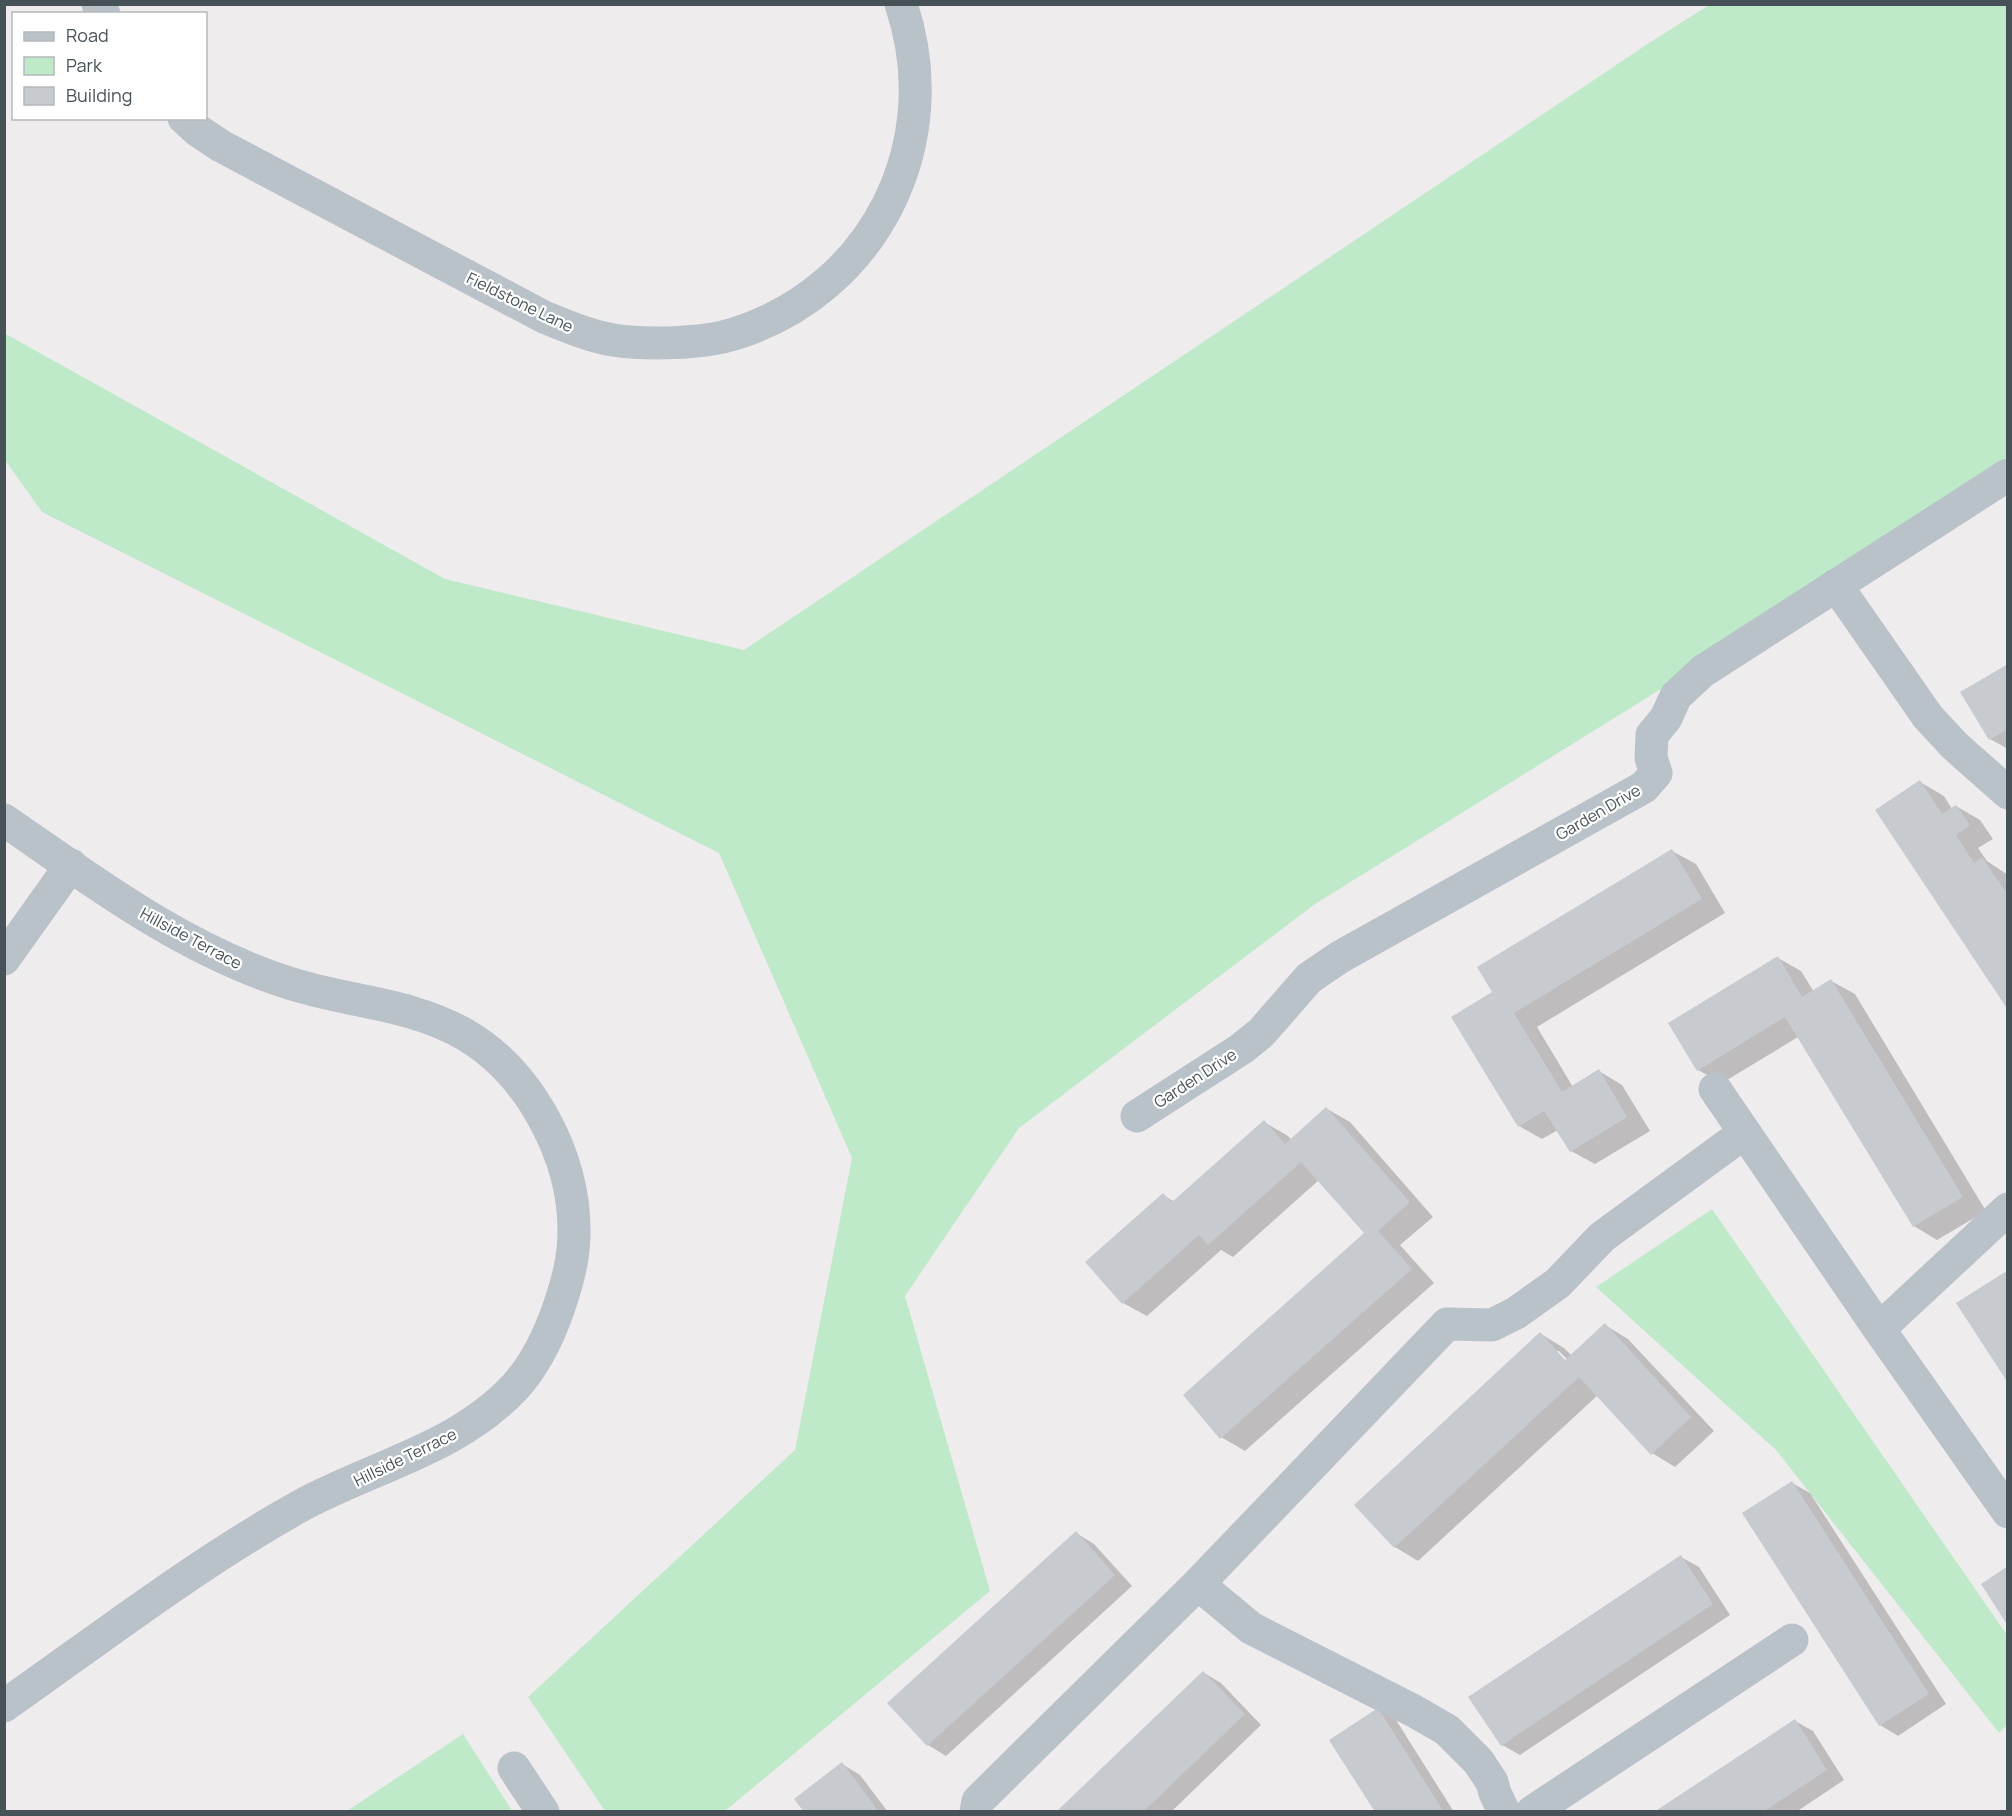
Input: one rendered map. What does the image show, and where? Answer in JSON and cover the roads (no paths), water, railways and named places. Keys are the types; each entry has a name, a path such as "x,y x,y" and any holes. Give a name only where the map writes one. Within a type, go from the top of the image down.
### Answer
{"street":[{"name":"Fieldstone Lane","path":"186,120 220,146 554,321 586,333 622,341 686,342 733,334 776,318 831,279 872,233 894,194 909,150 916,98 916,73 911,40 901,4"},
{"name":"Garden Drive","path":"1137,1116 1241,1049 1261,1033 1309,978 1340,957 1644,787 1656,773 1651,758 1652,735 1666,718 1677,696 1703,671 2007,475"},
{"path":"1836,585 1928,717 1955,746 2007,793"},
{"name":"Hillside Terrace","path":"4,820 159,924 225,959 288,983 321,992 377,1002 440,1022 467,1035 505,1066 528,1092 546,1122 561,1155 570,1190 575,1232 571,1272 551,1331 536,1361 515,1388 476,1421 434,1446 304,1504 181,1580 4,1706"},
{"path":"4,958 71,866"},
{"path":"1715,1089 2007,1512"},
{"path":"976,1812 978,1801 1198,1584 1447,1324 1492,1325 1516,1313 1558,1283 1602,1237 1744,1133"},
{"path":"1879,1329 2007,1209"},
{"path":"1198,1584 1251,1628 1447,1730 1478,1761 1492,1782 1504,1812"},
{"path":"1532,1812 1792,1640"},
{"path":"514,1768 543,1812"}]}
